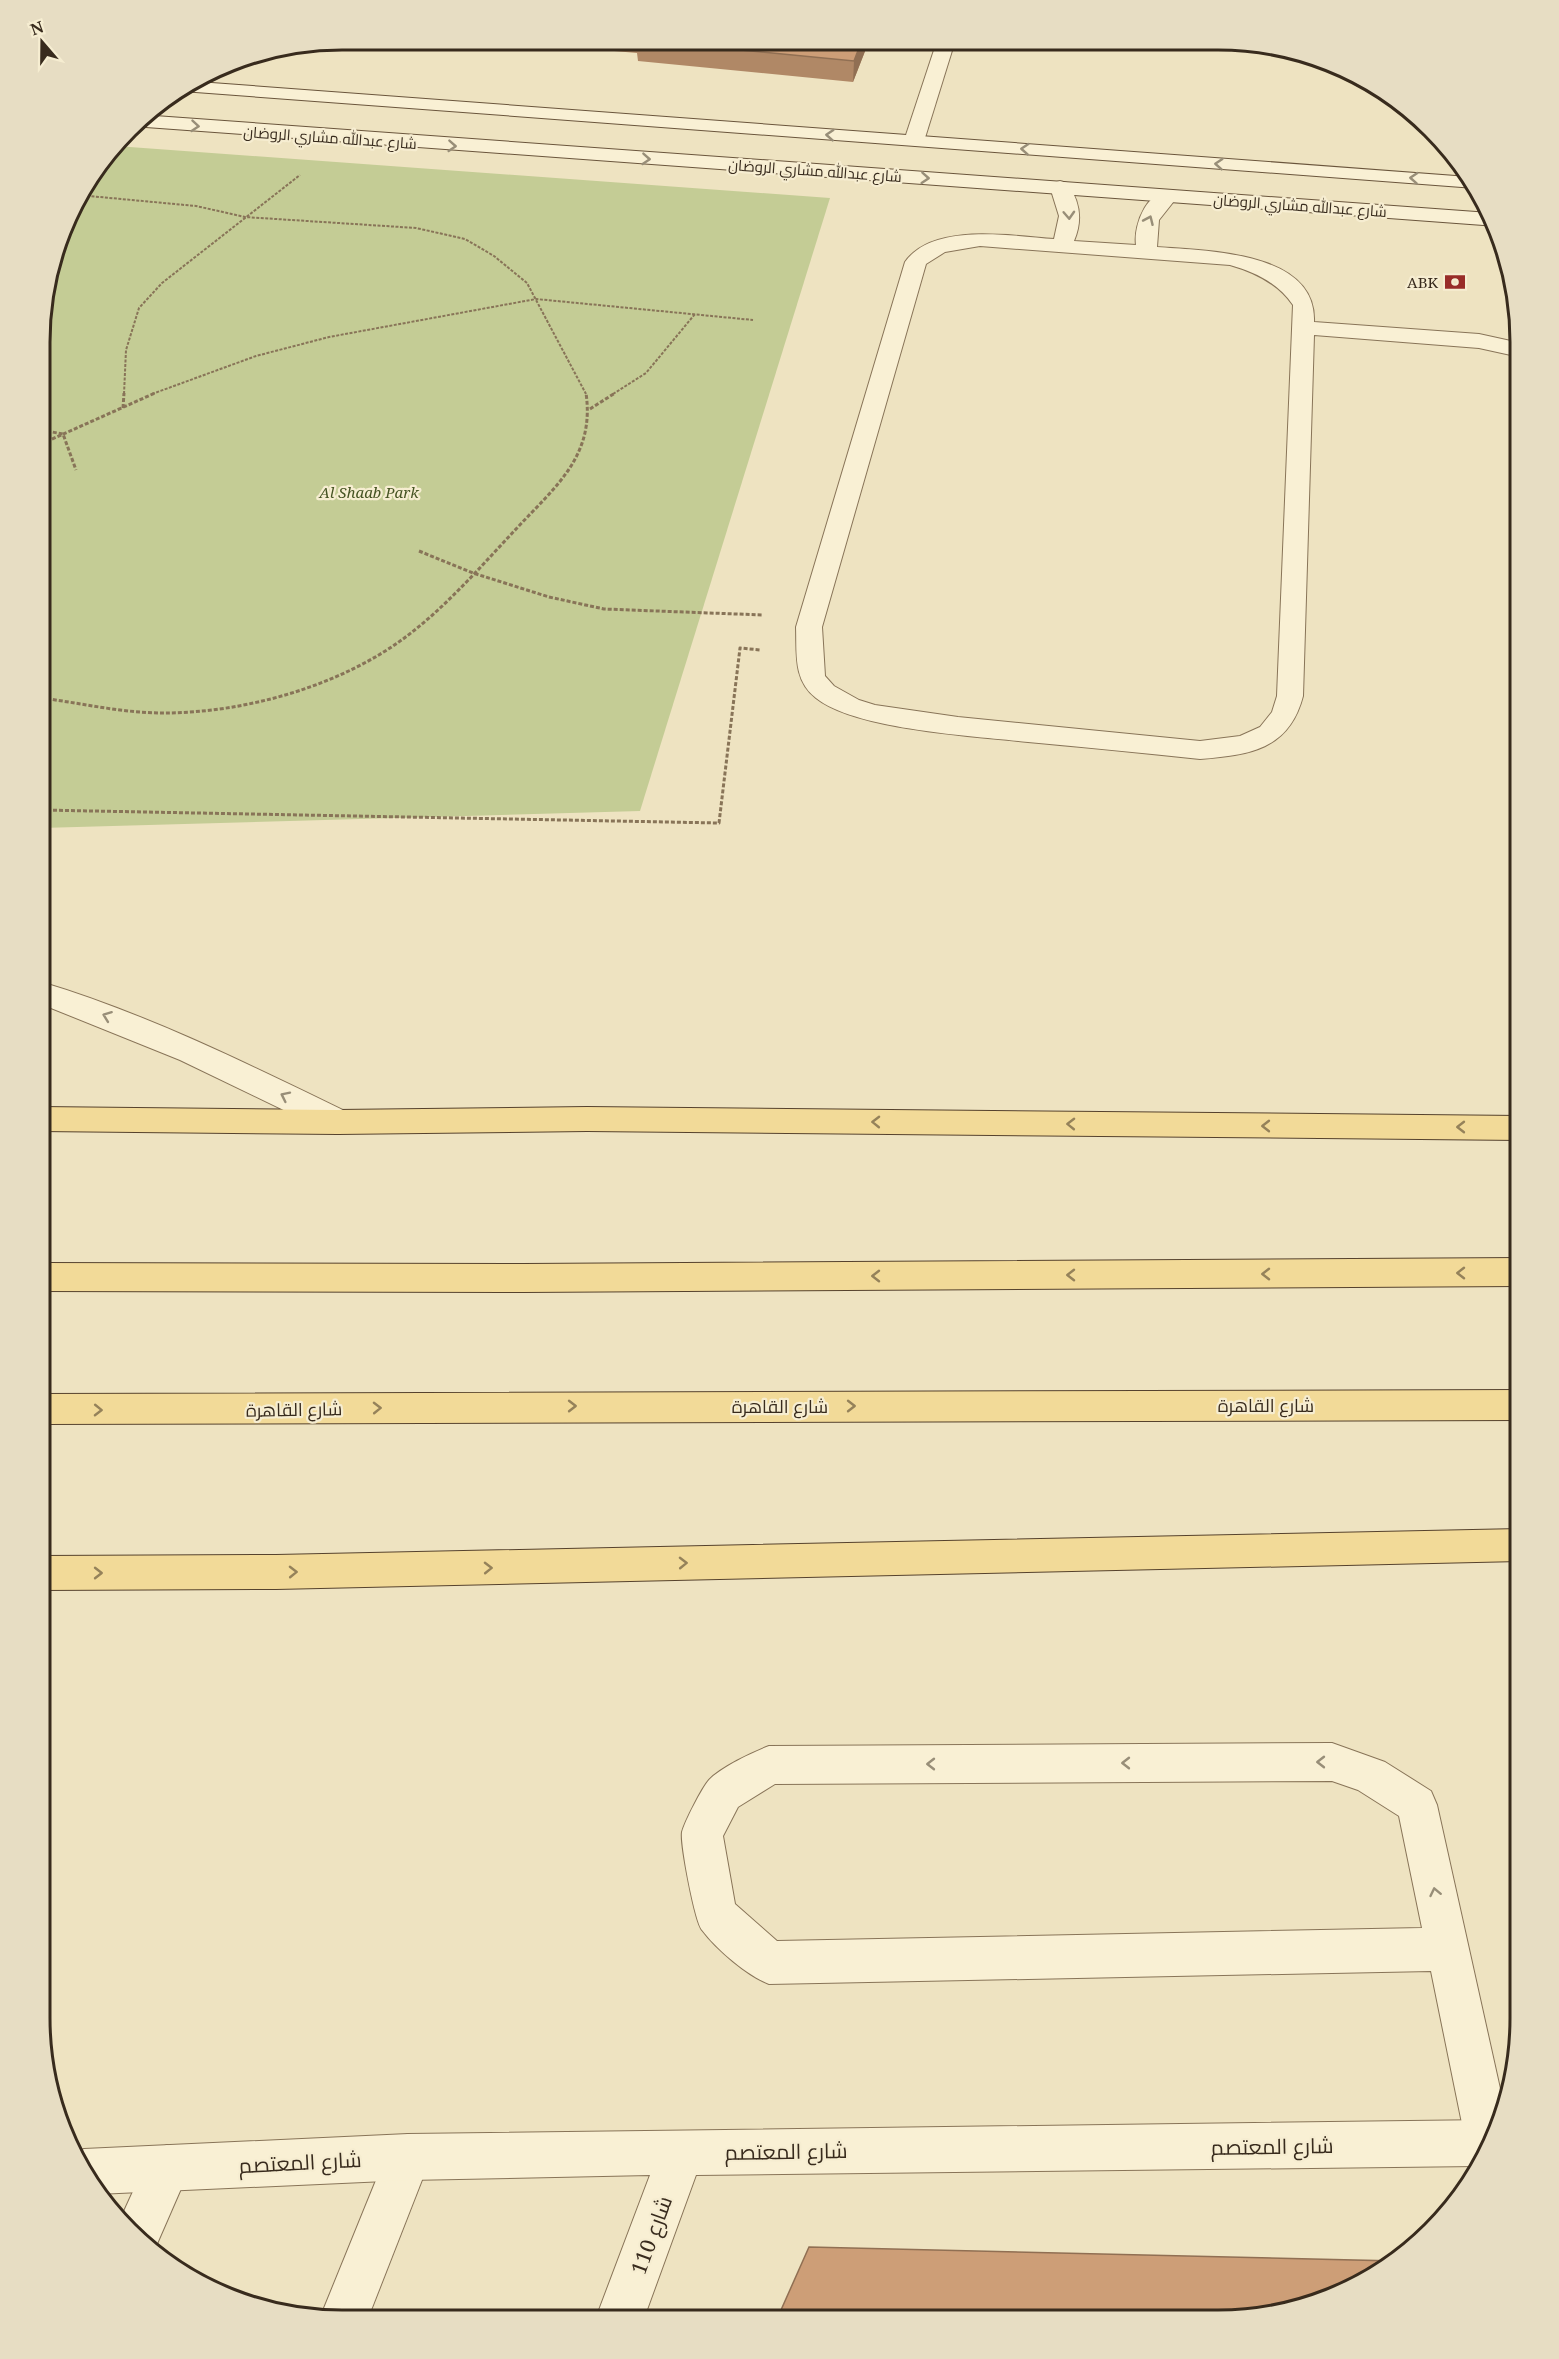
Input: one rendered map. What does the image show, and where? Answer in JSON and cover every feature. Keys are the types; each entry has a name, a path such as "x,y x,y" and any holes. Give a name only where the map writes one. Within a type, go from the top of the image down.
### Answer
{"main road":[{"path":"50,1119 338,1122 599,1119 1510,1128"},
{"path":"50,1277 524,1278 1510,1272"},
{"name":"شارع القاهرة","path":"50,1408 1510,1405"},
{"path":"50,1573 300,1572 1510,1545"}],"street":[{"path":"914,141 943,50"},
{"name":"شارع عبدالله مشاري الروضان","path":"197,88 1462,182"},
{"name":"شارع عبدالله مشاري الروضان","path":"149,122 350,139 1060,187 1482,219"},
{"path":"1447,181 1464,186"},
{"path":"1060,187 1068,201 1071,215 1069,230 1062,244"},
{"path":"1147,250 1144,236 1146,222 1155,208 1168,196"},
{"path":"1449,216 1478,210"},
{"path":"980,240 1147,250 1231,259 1267,271 1286,282 1297,293 1304,305 1290,696 1288,712 1278,729 1245,743 1226,748 1200,750 958,726 872,713 849,706 825,692 812,677 809,652 812,617 916,262 923,253 959,242 980,240"},
{"path":"1303,328 1479,340 1510,348"},
{"path":"50,997 126,1024 243,1075 338,1122"},
{"path":"1448,1949 769,1963 716,1916 702,1834 724,1793 768,1765 1332,1762 1371,1776 1417,1805 1448,1949 1486,2130"},
{"name":"شارع المعتصم","path":"94,2172 408,2157 1481,2143"},
{"name":"شارع 110","path":"623,2310 681,2152"},
{"path":"347,2310 408,2157"},
{"path":"140,2228 167,2168"}],"path":[{"path":"123,408 126,350 139,308 162,283 244,217 350,139"},
{"path":"50,700 114,711 164,713 208,710 270,697 338,675 387,650 434,613 570,472 588,432 590,409 586,392 527,283 494,256 465,239 416,228 244,217 196,206 88,196"},
{"path":"50,440 171,386 256,356 329,337 536,299 753,320"},
{"path":"590,409 646,373 695,314"},
{"path":"50,432 63,434"},
{"path":"63,434 76,470"},
{"path":"419,551 473,573 549,597 603,609 812,617"},
{"path":"50,810 719,823 740,648 809,652"}],"green space":[{"name":"Al Shaab Park","path":"124,147 830,198 640,811 50,828 50,322 52,303 59,266 80,212 99,179"}],"building":[{"path":"740,50 858,50 854,61"},
{"path":"809,2247 1379,2261 1347,2279 1311,2294 1274,2304 1237,2309 781,2310"}],"place":[{"name":"ABK","path":"1455,282"}]}
